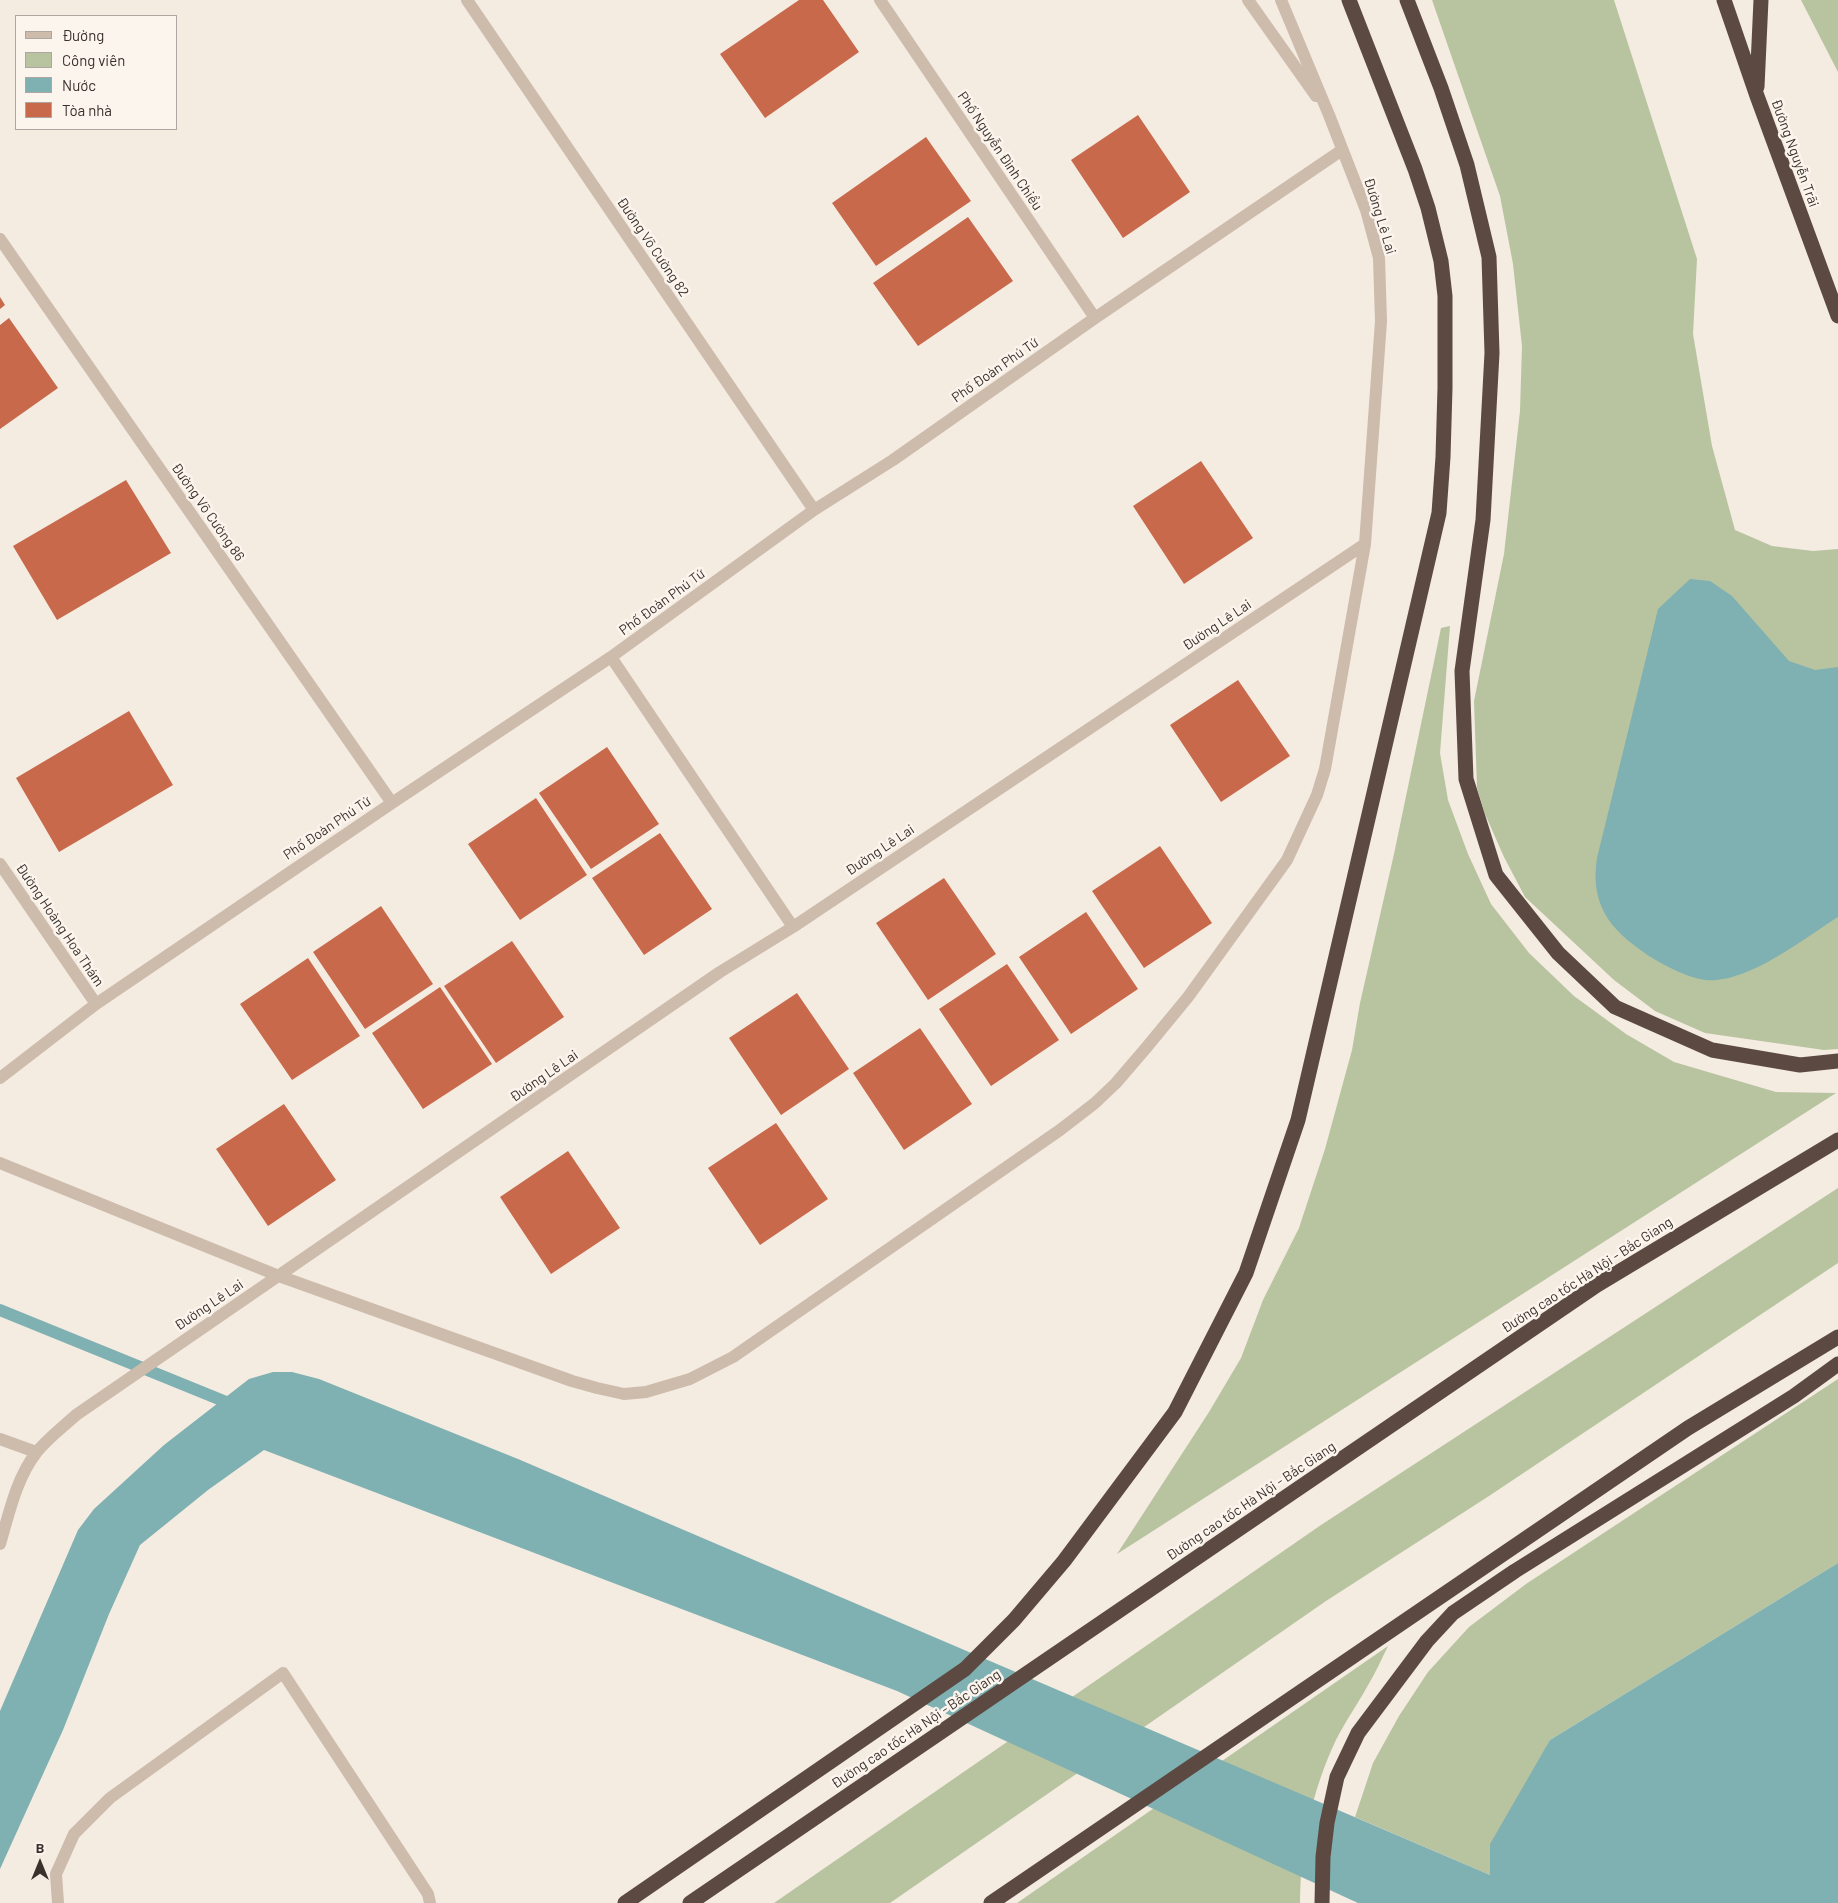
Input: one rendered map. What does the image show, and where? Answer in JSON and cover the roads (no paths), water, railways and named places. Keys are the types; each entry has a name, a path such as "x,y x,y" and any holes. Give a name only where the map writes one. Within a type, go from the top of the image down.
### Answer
{"highway":[{"path":"625,1903 965,1669 1014,1620 1064,1560 1175,1412 1246,1273 1298,1120 1439,513 1443,456 1445,319 1441,261 1428,208 1415,169 1348,0"},
{"path":"1407,0 1441,88 1467,165 1489,257 1492,353 1483,520 1462,671 1466,779 1496,875 1558,954 1615,1008 1712,1050 1800,1065 1838,1062"},
{"name":"Đường Nguyễn Trãi","path":"1724,0 1757,96 1838,316"},
{"path":"1757,96 1761,0"},
{"name":"Đường cao tốc Hà Nội - Bắc Giang","path":"690,1903 1597,1285 1838,1140"},
{"path":"991,1903 1688,1428 1838,1337"},
{"path":"1322,1903 1323,1857 1327,1823 1337,1777 1358,1732 1408,1664 1453,1613 1515,1571 1794,1396 1838,1364"}],"street":[{"name":"Đường Võ Cường 82","path":"467,0 814,510"},
{"name":"Phố Nguyễn Đình Chiểu","path":"880,0 1095,318"},
{"path":"1248,0 1329,116"},
{"name":"Đường Lê Lai","path":"0,1544 12,1502 26,1468 36,1452 76,1415 720,972 793,927 1365,544 1381,321 1379,258 1366,210 1281,0"},
{"name":"Phố Đoàn Phú Tứ","path":"0,1078 96,1004 392,802 611,657 814,510 894,460 1095,318 1342,150"},
{"name":"Đường Võ Cường 86","path":"0,239 392,802"},
{"path":"0,1163 279,1276 572,1381 624,1394 646,1392 681,1382 713,1368 733,1357 1060,1130 1095,1103 1116,1083 1188,997 1283,866 1318,795 1328,755 1365,544"},
{"path":"611,657 793,927"},
{"name":"Đường Hoàng Hoa Thám","path":"0,864 96,1004"},
{"path":"0,1439 36,1452"},
{"path":"58,1903 56,1874 74,1834 110,1798 282,1673 428,1894 430,1903"}],"water":[{"path":"1690,579 1710,581 1732,596 1789,661 1815,670 1838,667 1838,917 1788,950 1761,965 1720,980 1705,980 1692,977 1678,972 1649,956 1612,925 1605,914 1597,893 1597,858 1658,609"},
{"path":"273,1372 292,1372 319,1379 518,1459 1490,1875 1490,1844 1550,1740 1838,1563 1838,1903 1358,1903 897,1691 264,1450 208,1490 140,1545 109,1614 63,1730 0,1869 0,1711 78,1530 94,1509 164,1445 249,1379"}],"waterway":[{"path":"0,1310 236,1406"}]}
